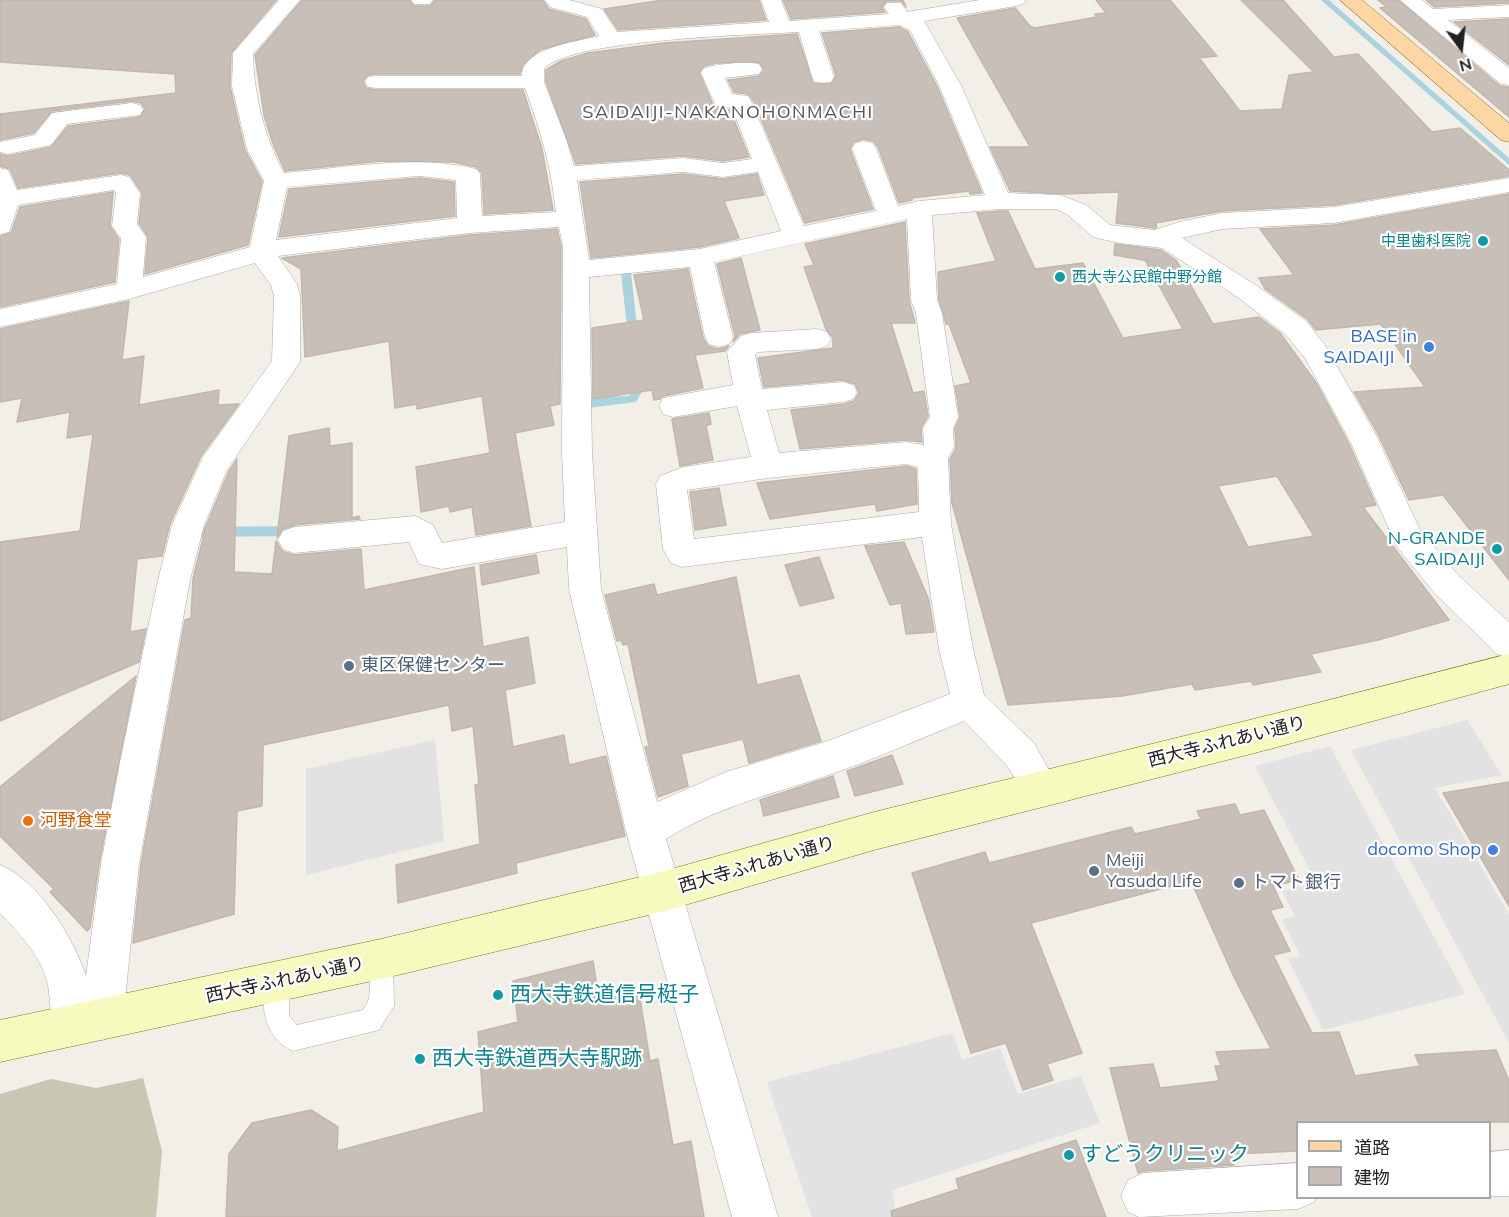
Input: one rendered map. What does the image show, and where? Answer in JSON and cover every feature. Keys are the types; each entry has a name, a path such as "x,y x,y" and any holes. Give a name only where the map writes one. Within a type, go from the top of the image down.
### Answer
{"main road":[{"path":"1350,0 1509,135"}],"street":[{"path":"87,1022 119,874 165,623 188,525 214,465 286,362 287,296 284,284 261,253 276,181 257,140 243,86 243,53 290,0"},
{"path":"555,0 557,3 596,7 611,39"},
{"path":"771,0 781,28"},
{"path":"755,1217 661,892 585,589 577,453 576,246 569,219 564,174 555,139 533,82 533,68 540,60 549,56 611,39 807,26 896,10 1016,0"},
{"path":"1410,0 1509,79"},
{"path":"896,10 918,26 934,55 950,85 1000,201"},
{"path":"1429,15 1509,11"},
{"path":"807,26 823,77"},
{"path":"751,69 712,73 724,101 740,101 796,237"},
{"path":"376,82 533,82"},
{"path":"2,151 43,140 60,118 132,110"},
{"path":"864,148 889,214"},
{"path":"564,174 682,165 723,170 766,164"},
{"path":"276,181 419,169 468,174 470,225"},
{"path":"0,175 8,199 0,226"},
{"path":"8,199 122,182 128,193 124,226 134,237 129,290"},
{"path":"1159,238 1184,227 1208,223 1335,214 1509,185"},
{"path":"577,269 699,257 796,237 889,214 1000,201 1047,201 1065,204 1078,210 1098,230 1115,235 1159,238 1184,248 1296,328 1315,352 1366,443 1408,538 1448,586 1509,644"},
{"path":"919,209 924,300 929,313 944,417 938,428 939,447 933,458 935,524 956,649 969,703 1021,755 1041,788"},
{"path":"0,318 129,290 277,248 470,225 569,219"},
{"path":"699,257 719,337"},
{"path":"768,466 741,352 751,343 817,339"},
{"path":"673,406 750,397 843,392"},
{"path":"933,458 906,453 768,466 683,479 671,484 679,549 682,554 901,526 935,524"},
{"path":"294,540 415,529 422,534 430,555 442,556 582,532"},
{"name":"西大寺ふれあい通り","path":"0,1041 381,959 661,892 874,831 1274,731 1509,669"},
{"path":"645,831 678,810 726,790 825,759 969,703"},
{"path":"0,884 43,930 58,953 67,981 87,1022"},
{"path":"1491,1174 1509,1173"},
{"path":"1144,1196 1296,1186"}],"lane":[{"path":"278,982 277,1021 293,1038 370,1021 382,1006 381,959"}],"shaded area":[{"path":"1467,720 1502,775 1435,788 1509,914 1509,1043 1351,750"},
{"path":"435,740 444,841 306,875 306,769"},
{"path":"1330,746 1465,994 1323,1030 1288,959 1300,956 1282,919 1295,916 1282,891 1316,882 1255,766"},
{"path":"953,1033 962,1060 1000,1048 1018,1094 1081,1076 1100,1123 892,1190 896,1217 812,1217 767,1082"},
{"path":"143,1078 162,1151 156,1217 0,1217 0,1094 51,1079 96,1088"}],"building":[{"path":"0,0 276,0 231,53 230,87 245,150 262,181 248,245 145,274 148,237 139,223 142,193 130,175 121,173 18,188 10,169 0,166 0,154 8,156 51,147 68,126 140,117 145,109 141,103 132,101 52,111 34,133 0,140 0,114 176,93 175,74 0,62"},
{"path":"302,0 409,0 414,6 430,6 435,0 543,0 549,9 586,19 595,35 540,50 523,65 520,74 376,74 368,75 363,81 366,88 376,90 523,90 542,149 553,210 484,214 482,173 476,167 454,162 380,161 285,171 264,115 255,55"},
{"path":"663,0 759,0 766,20 618,30 604,9"},
{"path":"783,0 903,0 906,7 901,1 887,1 882,7 885,12 791,19"},
{"path":"1096,0 1170,0 1217,56 1199,58 1240,111 1282,109 1289,75 1314,72 1241,0 1283,0 1334,57 1358,54 1432,132 1460,128 1509,170 1509,176 1334,205 1222,211 1155,223 1157,227 1155,228 1116,223 1119,192 1063,194 1010,191 990,147 1030,147 957,18 1015,8 1030,26 1035,28 1097,17 1095,14 1106,13"},
{"path":"1378,0 1398,0 1500,86 1509,87 1509,117 1380,8 1387,7"},
{"path":"1426,0 1509,0 1509,3 1434,7"},
{"path":"1509,19 1509,65 1454,22"},
{"path":"899,27 908,32 937,86 982,193 970,194 969,191 912,198 912,200 899,203 878,147 873,141 863,139 854,142 850,149 873,209 805,223 753,100 748,94 734,92 728,80 759,76 764,70 759,62 717,63 704,66 699,72 714,107 730,110 749,157 723,161 683,156 576,164 546,82 546,70 561,61 588,53 664,43 797,34 813,83 831,84 836,76 822,33"},
{"path":"683,174 723,179 757,174 764,195 724,201 739,238 700,247 591,258 580,182"},
{"path":"419,178 454,182 455,216 279,237 289,189"},
{"path":"113,192 110,226 119,239 115,282 0,307 0,236 11,233 20,207"},
{"path":"1509,194 1509,580 1443,495 1409,500 1378,434 1354,392 1425,387 1383,327 1380,324 1316,330 1307,319 1265,289 1259,278 1294,275 1260,229 1334,225"},
{"path":"1008,211 1035,269 1083,263 1123,338 1183,329 1146,262 1149,261 1114,255 1115,244 1161,250 1176,260 1213,324 1259,317 1280,333 1317,384 1349,444 1376,505 1363,507 1449,620 1378,640 1311,654 1321,672 1253,685 1251,681 1195,690 1192,684 1122,696 1008,705 952,503 950,459 956,448 955,428 960,417 955,386 971,383 949,324 946,324 939,300 938,272 996,261 977,213","holes":["1277,476 1314,536 1248,547 1218,486"]},
{"path":"905,222 909,300 915,323 891,323 913,393 924,391 928,416 921,428 922,442 906,440 800,449 791,410 844,404 854,401 859,393 855,384 843,380 764,387 758,358 833,348 833,338 826,329 804,267 814,265 805,244"},
{"path":"557,229 561,246 560,404 550,406 554,425 515,433 531,526 476,535 472,507 450,512 449,506 421,512 416,467 490,453 482,396 417,409 417,404 395,408 389,341 305,357 301,269 282,258 470,235"},
{"path":"741,258 760,330 740,334 733,342 735,336 717,264"},
{"path":"688,269 703,338 708,346 718,349 729,346 725,351 695,355 703,388 654,400 652,390 593,399 592,328 644,320 634,275"},
{"path":"129,301 122,360 144,356 139,405 219,390 218,405 239,404 201,456 170,524 162,556 137,559 130,632 146,629 139,662 0,721 0,542 80,531 93,434 67,438 70,412 17,422 22,398 0,402 0,329"},
{"path":"709,413 711,424 706,426 713,460 680,466 672,419"},
{"path":"329,428 330,446 352,443 352,518 359,516 360,519 293,525 282,529 277,538 289,436"},
{"path":"237,459 234,572 272,574 276,541 282,551 294,555 361,549 364,590 474,567 483,647 528,637 535,683 505,690 513,747 564,735 569,765 606,756 625,836 516,863 517,873 398,903 396,865 480,844 475,785 479,784 473,726 452,731 449,705 263,745 262,806 237,811 234,914 133,943 141,864 185,620 191,618 193,579 206,526 229,471"},
{"path":"906,466 916,469 917,504 877,511 875,504 770,519 757,483"},
{"path":"719,488 726,525 695,530 690,492"},
{"path":"904,542 929,600 934,632 906,634 901,603 890,605 865,546"},
{"path":"536,555 539,573 482,585 480,565"},
{"path":"819,557 834,598 800,606 785,565"},
{"path":"736,577 757,685 799,675 821,741 749,763 743,739 681,754 688,786 658,797 645,747 649,746 628,644 623,645 621,640 617,641 605,595 654,584 657,595"},
{"path":"136,676 99,864 90,928 87,931 50,892 54,889 0,836 0,787"},
{"path":"892,755 903,784 855,796 847,771"},
{"path":"833,776 839,797 764,816 760,800"},
{"name":"docomo Shop","path":"1509,782 1509,906 1443,793"},
{"path":"1235,804 1240,815 1264,810 1299,880 1273,886 1283,907 1270,910 1290,951 1273,955 1312,1033 1339,1032 1355,1076 1420,1066 1415,1055 1496,1050 1509,1081 1509,1122 1296,1121 1296,1151 1231,1154 1234,1165 1138,1173 1110,1068 1153,1064 1160,1088 1219,1081 1215,1066 1221,1066 1216,1052 1271,1049 1234,977 1191,881 1031,923 1082,1053 1047,1064 1053,1080 1023,1090 1006,1043 971,1053 912,873 985,852 989,863 1131,827 1135,834 1201,819 1197,811"},
{"path":"593,961 599,1001 639,992 650,1061 658,1059 673,1145 691,1141 704,1217 226,1217 229,1154 252,1123 311,1110 338,1127 337,1151 484,1112 478,1032 518,1022 513,981"},
{"name":"すどうクリニック","path":"1076,1140 1106,1217 892,1217 891,1211 959,1189 956,1179"}],"waterway":[{"path":"1325,0 1509,162"},
{"path":"626,272 633,337"},
{"path":"577,408 585,404 632,399 638,390 637,379"},
{"path":"192,532 298,531"}],"place":[{"name":"中里歯科医院","path":"1483,241"},
{"name":"西大寺公民館中野分館","path":"1060,277"},
{"name":"BASE in SAIDAIJI Ⅰ","path":"1429,347"},
{"name":"N-GRANDE SAIDAIJI","path":"1497,549"},
{"name":"東区保健センター","path":"349,666"},
{"name":"河野食堂","path":"28,821"},
{"name":"docomo Shop","path":"1493,850"},
{"name":"Meiji Yasuda Life","path":"1094,871"},
{"name":"トマト銀行","path":"1239,883"},
{"name":"西大寺鉄道信号梃子","path":"498,995"},
{"name":"西大寺鉄道西大寺駅跡","path":"420,1059"},
{"name":"すどうクリニック","path":"1069,1155"}],"district":[{"name":"SAIDAIJI-NAKANOHONMACHI","path":"728,113"}]}
